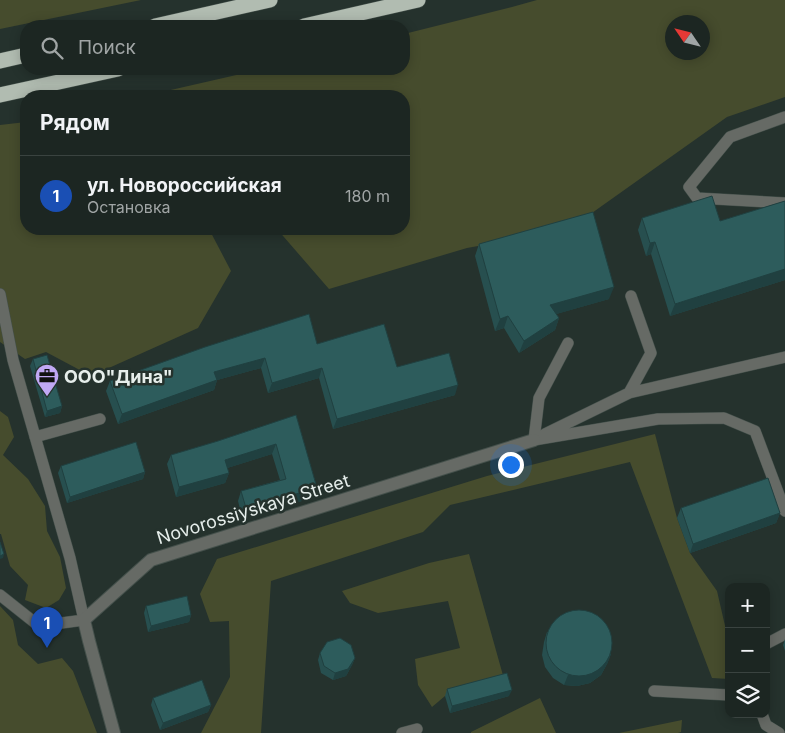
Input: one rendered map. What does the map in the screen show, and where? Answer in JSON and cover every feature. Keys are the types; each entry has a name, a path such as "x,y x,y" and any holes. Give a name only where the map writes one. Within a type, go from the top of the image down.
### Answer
{"highway":[{"path":"182,20 270,0"},
{"path":"330,20 418,0"},
{"path":"0,62 20,57"},
{"path":"26,90 92,75"},
{"path":"0,96 20,91"}],"street":[{"name":"Novorossiyskaya Street","path":"84,620 152,560 534,440"},
{"path":"84,620 114,733"}],"lane":[{"path":"785,117 730,137 689,187 697,198 785,203"},
{"path":"0,294 13,360 70,558 84,620 39,626 0,595"},
{"path":"629,393 651,352 631,296"},
{"path":"534,440 538,398 568,343"},
{"path":"0,353 13,360"},
{"path":"534,440 629,393 785,357"},
{"path":"534,440 658,420 724,418 756,431 785,511"},
{"path":"35,437 100,419"},
{"path":"770,642 785,634"},
{"path":"654,692 725,695"},
{"path":"763,718 766,725 779,733"},
{"path":"402,733 417,729"}],"green space":[{"path":"0,0 141,0 44,20 20,20 20,25 0,29"},
{"path":"537,0 785,0 785,97 727,117 568,230 467,248 329,289 282,235 410,235 410,90 171,90 236,75 410,75 410,32"},
{"path":"20,123 20,235 212,235 231,271 198,328 91,376 46,352 25,359 0,342 0,125"},
{"path":"0,411 8,417 14,437 3,455 28,479 45,506 47,531 60,557 66,588 59,600 46,608 25,600 28,585 10,566 0,534"},
{"path":"655,434 677,518 690,553 717,591 725,626 725,679 712,678 630,462 450,505 423,532 271,581 261,733 201,733 230,677 229,621 210,622 200,594 217,559 487,476"},
{"path":"469,554 504,679 445,696 432,707 418,685 415,659 460,648 448,601 378,613 350,603 342,591 429,563"},
{"path":"0,606 13,620 18,645 38,664 62,658 73,671 97,733 0,733"},
{"path":"540,698 556,733 471,733 471,732"},
{"path":"682,720 681,732 678,733 619,733"}],"building":[{"path":"712,196 720,221 785,201 785,269 675,304 655,242 650,243 642,218"},
{"path":"593,212 614,287 550,305 559,318 524,341 508,316 500,319 479,244"},
{"path":"309,314 317,344 384,324 397,367 449,353 458,385 337,419 322,368 272,383 265,358 214,372 217,380 122,414 110,381 205,347"},
{"name":"ООО\"Дина\"","path":"47,355 62,406 47,411 33,359"},
{"path":"296,415 317,488 246,508 241,491 286,479 276,444 225,460 229,473 179,487 171,455"},
{"path":"136,442 145,472 70,497 61,466"},
{"path":"768,478 780,513 693,544 681,508"},
{"path":"0,542 4,554 0,556"},
{"path":"187,596 191,615 151,626 146,606"},
{"path":"585,610 603,619 610,630 612,643 610,656 603,667 592,674 573,676 555,667 548,656 546,637 555,619 566,612"},
{"path":"340,638 351,645 355,658 348,669 335,673 324,666 320,653 327,642"},
{"path":"507,673 512,690 452,706 447,689"},
{"path":"202,680 211,705 163,723 153,698"}],"place":[{"name":"ООО\"Дина\"","path":"47,397"},
{"name":"ул. Новороссийская","path":"47,648"}]}
